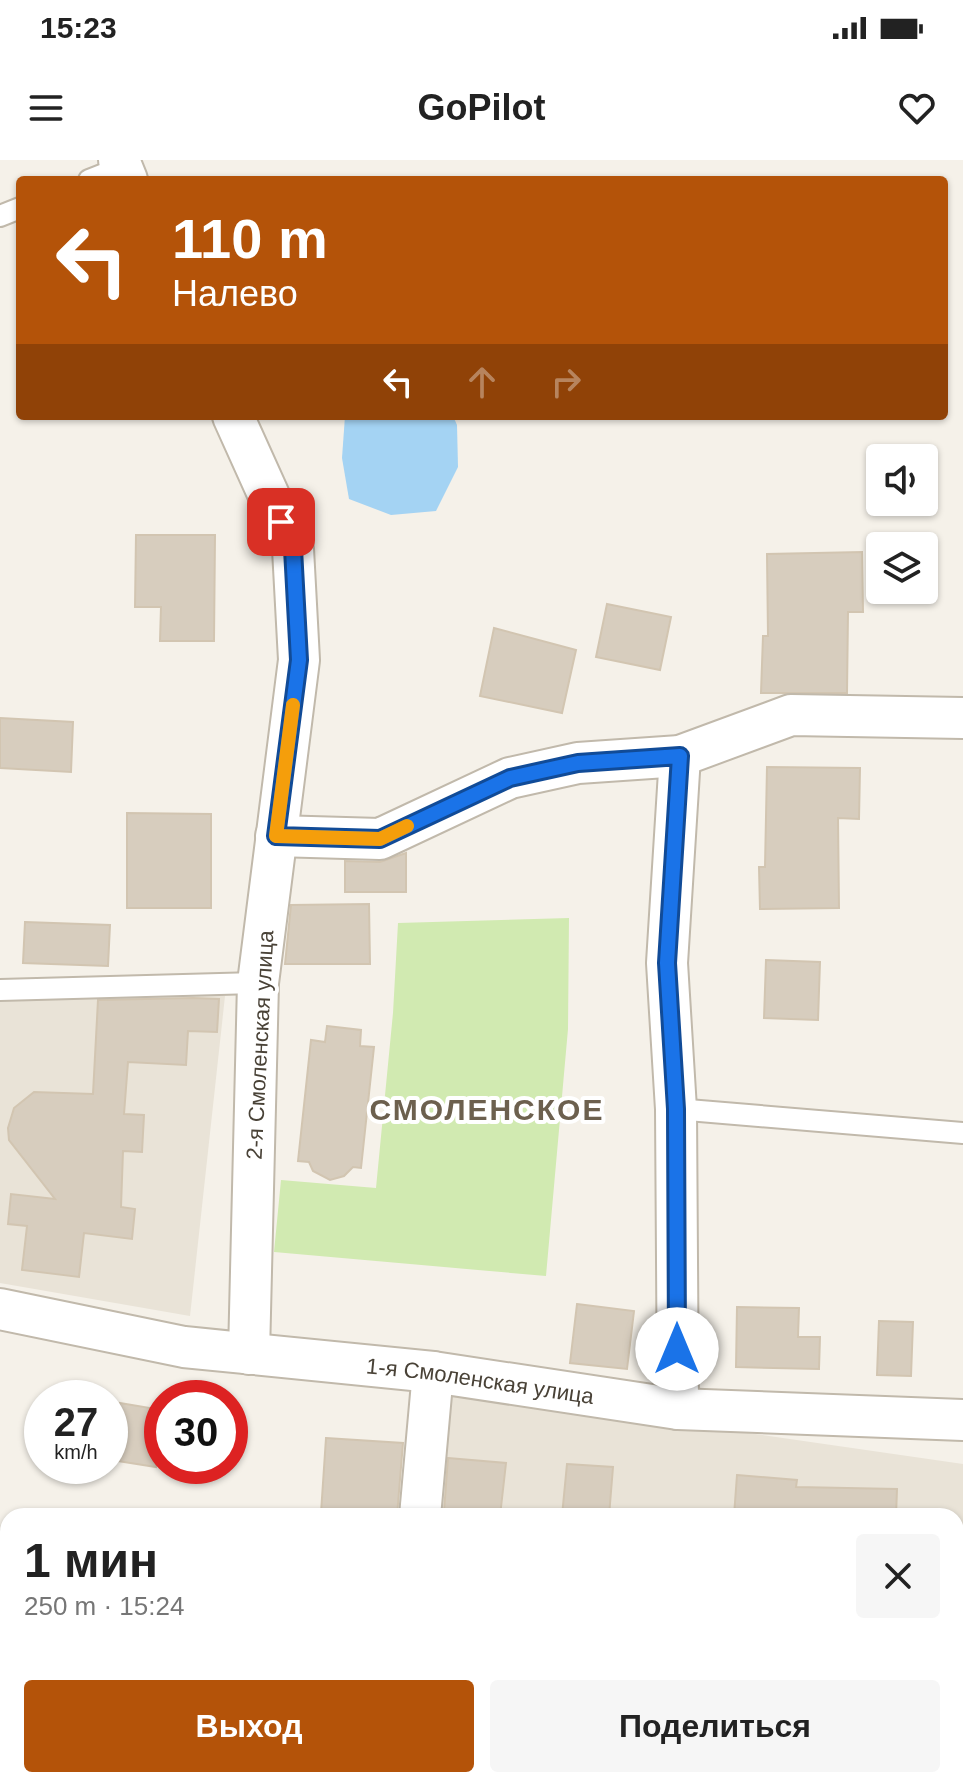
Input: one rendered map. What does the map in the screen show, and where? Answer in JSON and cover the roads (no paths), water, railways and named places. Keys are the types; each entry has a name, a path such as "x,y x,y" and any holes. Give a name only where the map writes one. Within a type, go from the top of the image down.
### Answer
{"street":[{"name":"2-я Смоленская улица","path":"235,420 293,549 299,660 258,983 249,1354"},
{"path":"276,836 380,839 510,778 578,763 680,756 791,715 963,718"},
{"path":"678,1409 676,1109 667,963 680,756"},
{"name":"1-я Смоленская улица","path":"0,1309 184,1347 433,1372 678,1409 963,1420"},
{"path":"421,1508 433,1372"}],"lane":[{"path":"0,990 258,983"},
{"path":"676,1109 963,1133"}],"water":[{"path":"345,420 455,420 457,425 458,467 436,511 391,515 349,499 342,458"}],"district":[{"name":"СМОЛЕНСКОЕ","path":"487,1109"}]}
